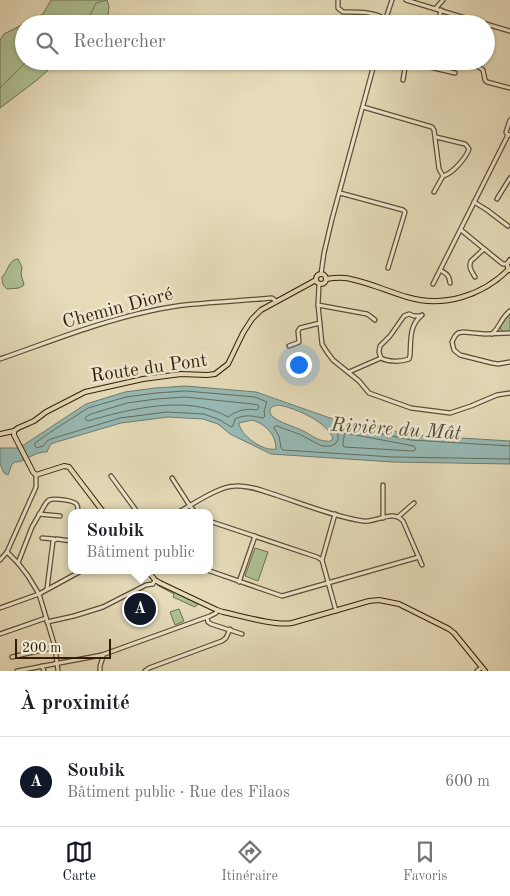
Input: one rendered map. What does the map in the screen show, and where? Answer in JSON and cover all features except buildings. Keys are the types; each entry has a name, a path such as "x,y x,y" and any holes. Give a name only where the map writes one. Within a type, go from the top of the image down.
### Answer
{"main road":[{"path":"326,279 321,274 317,276 318,282 324,282 326,279 346,278 408,298 438,301 460,298 492,284 508,268 510,260"},
{"name":"Route du Pont","path":"0,434 14,433 18,428 85,392 182,374 215,374 228,364 243,333 252,319 261,310 318,282"},
{"path":"14,433 36,475 64,466 69,467 101,509"},
{"path":"151,574 156,580 217,610 282,624 292,623 370,601 379,600 399,604 449,629 483,669"}],"street":[{"path":"338,0 338,8 343,12 376,15"},
{"path":"383,15 387,13 392,0"},
{"path":"406,0 457,15"},
{"path":"436,8 443,0"},
{"path":"440,15 441,10"},
{"path":"495,27 510,31"},
{"path":"321,274 324,253 374,70"},
{"path":"403,80 404,70"},
{"path":"445,70 454,73"},
{"path":"483,70 487,82 510,88"},
{"path":"363,108 432,127 439,169 443,176"},
{"path":"433,284 509,135 506,132 510,120"},
{"path":"434,192 443,176 450,173 466,156 469,147 465,144 435,137"},
{"path":"497,199 510,178"},
{"path":"340,192 405,212 388,268"},
{"path":"474,202 508,226"},
{"path":"461,230 508,268"},
{"path":"475,276 470,267 471,261 484,249"},
{"path":"440,270 447,274 450,283"},
{"path":"318,282 321,340 326,352 359,381 369,393 416,409 453,412 497,395 510,393"},
{"name":"Chemin Dioré","path":"0,360 90,327 151,311 182,306 272,298 276,301"},
{"path":"318,305 367,314 375,320"},
{"path":"491,334 499,327 501,320 510,310"},
{"path":"349,372 381,358 388,361 409,359 412,329 415,321 421,315 414,316 409,314 404,316 390,336 380,346 381,358"},
{"path":"290,346 299,342 298,330 300,328 320,323"},
{"path":"499,327 504,333"},
{"path":"510,333 485,334 468,332 458,333 453,338 453,346 457,353 498,364 510,362"},
{"path":"0,560 7,552 36,488 36,475"},
{"path":"111,476 135,509"},
{"path":"172,478 193,509"},
{"path":"184,509 222,488 238,485 255,488 362,521 398,516 414,504"},
{"path":"383,485 383,518"},
{"path":"18,563 32,527 49,500 75,502 77,509"},
{"path":"39,514 60,516"},
{"path":"336,514 322,560 336,611"},
{"path":"398,516 403,521 422,565"},
{"path":"213,522 322,560"},
{"path":"239,582 255,536"},
{"path":"42,538 68,541"},
{"path":"47,589 53,541 55,539"},
{"path":"7,552 28,576 39,594 55,647 58,671"},
{"path":"213,572 282,596 419,557"},
{"path":"0,608 39,594 76,574"},
{"path":"0,634 46,620 90,612 146,585 153,584 156,580"},
{"path":"17,671 102,655 207,618 217,610"},
{"path":"207,618 210,624 242,634"},
{"path":"144,671 222,641 226,638 230,629"},
{"path":"12,657 55,647"},
{"path":"100,671 102,655"},
{"path":"38,668 44,671"},
{"path":"477,671 483,669"}],"green space":[{"path":"51,0 107,0 109,6 108,15 41,15"},
{"path":"15,28 15,70 48,70 0,108 0,40 4,34"},
{"path":"18,259 22,267 21,274 24,285 19,288 7,289 3,284 2,277 10,264"},
{"path":"510,312 510,332 504,332 501,330 500,324"},
{"path":"255,548 268,552 258,581 245,576"},
{"path":"158,584 198,604 195,607 173,597 174,594"},
{"path":"179,609 184,621 175,625 170,612"}],"water":[{"path":"186,386 256,392 330,418 412,435 510,441 510,464 393,462 271,454 230,434 218,424 203,419 168,417 121,423 53,443 47,452 38,453 22,461 15,462 12,464 8,475 4,473 0,464 0,448 19,448 86,404 125,392","holes":["279,405 293,409 318,422 325,427 333,439 330,441 319,440 304,431 277,420 270,414 270,410 272,407","252,420 269,430 276,444 276,449 265,448 253,442 243,433 239,423"]}],"waterway":[{"path":"90,15 96,3 107,0"},
{"path":"0,88 18,70"}],"place":[{"name":"Soubik","path":"140,609"}],"water label":[{"name":"Rivière du Mât","path":"396,430"}]}
